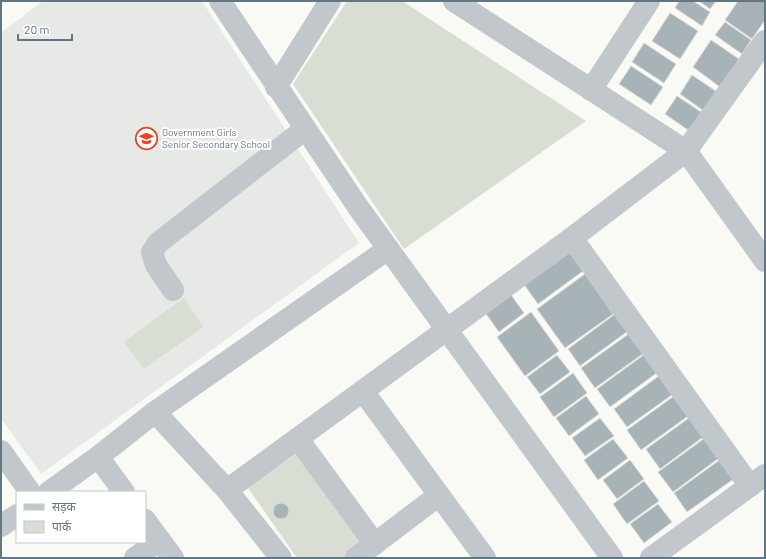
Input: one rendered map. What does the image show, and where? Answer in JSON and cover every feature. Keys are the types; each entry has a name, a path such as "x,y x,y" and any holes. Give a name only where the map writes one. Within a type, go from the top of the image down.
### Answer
{"street":[{"path":"220,1 276,87 388,249 612,558"},
{"path":"276,87 330,1"},
{"path":"454,1 686,151 765,261"},
{"path":"591,90 649,1"},
{"path":"227,490 572,238 686,151 765,42"},
{"path":"173,290 156,265 152,252 158,243 305,129"},
{"path":"572,238 757,481 651,558"},
{"path":"50,491 98,457 154,412 388,249"},
{"path":"364,391 485,558"},
{"path":"154,412 227,490 281,558"},
{"path":"298,438 375,544"},
{"path":"1,451 29,491"},
{"path":"98,457 123,491"},
{"path":"356,558 439,495"},
{"path":"1,526 16,516"},
{"path":"146,521 173,558"},
{"path":"135,558 160,540"}],"shaded area":[{"name":"Government Girls Senior Secondary School","path":"43,1 202,1 359,243 41,474 1,418 1,33"}],"green space":[{"path":"347,1 402,1 586,121 404,249 293,84"},
{"path":"184,298 203,327 144,369 124,342"},
{"path":"300,451 365,545 346,558 297,558 248,488"}],"building":[{"path":"679,1 693,1 710,12 702,26 675,8"},
{"path":"699,1 716,1 710,9"},
{"path":"738,1 765,1 765,20 752,39 725,20"},
{"path":"670,13 698,31 680,59 652,41"},
{"path":"725,22 751,40 742,54 715,35"},
{"path":"711,40 739,59 720,87 693,67"},
{"path":"644,43 676,64 664,83 632,62"},
{"path":"631,66 663,87 651,105 619,84"},
{"path":"692,75 717,92 704,111 680,94"},
{"path":"677,96 704,114 691,132 665,114"},
{"path":"568,250 583,271 538,304 523,283"},
{"path":"585,274 613,314 565,348 537,309"},
{"path":"509,292 524,313 499,332 484,311"},
{"path":"531,312 559,351 525,376 497,337"},
{"path":"615,314 628,331 580,366 568,349"},
{"path":"630,333 644,353 595,388 581,368"},
{"path":"645,354 658,372 610,407 597,389"},
{"path":"557,355 570,372 540,394 527,377"},
{"path":"573,373 587,393 554,417 540,397"},
{"path":"660,375 673,394 627,427 614,409"},
{"path":"586,396 599,414 569,436 556,418"},
{"path":"674,396 688,416 641,450 627,430"},
{"path":"600,418 614,436 585,456 572,438"},
{"path":"689,418 703,437 660,469 646,449"},
{"path":"705,438 719,458 673,492 658,472"},
{"path":"613,439 628,458 598,480 584,460"},
{"path":"721,459 735,478 687,512 674,493"},
{"path":"630,460 644,479 617,499 603,480"},
{"path":"644,481 659,501 627,524 613,504"},
{"path":"278,503 284,503 289,508 287,517 284,519 278,519 273,514 273,508"},
{"path":"658,504 672,522 644,543 630,524"}],"place":[{"name":"Government Girls Senior Secondary School","path":"146,138"}]}
